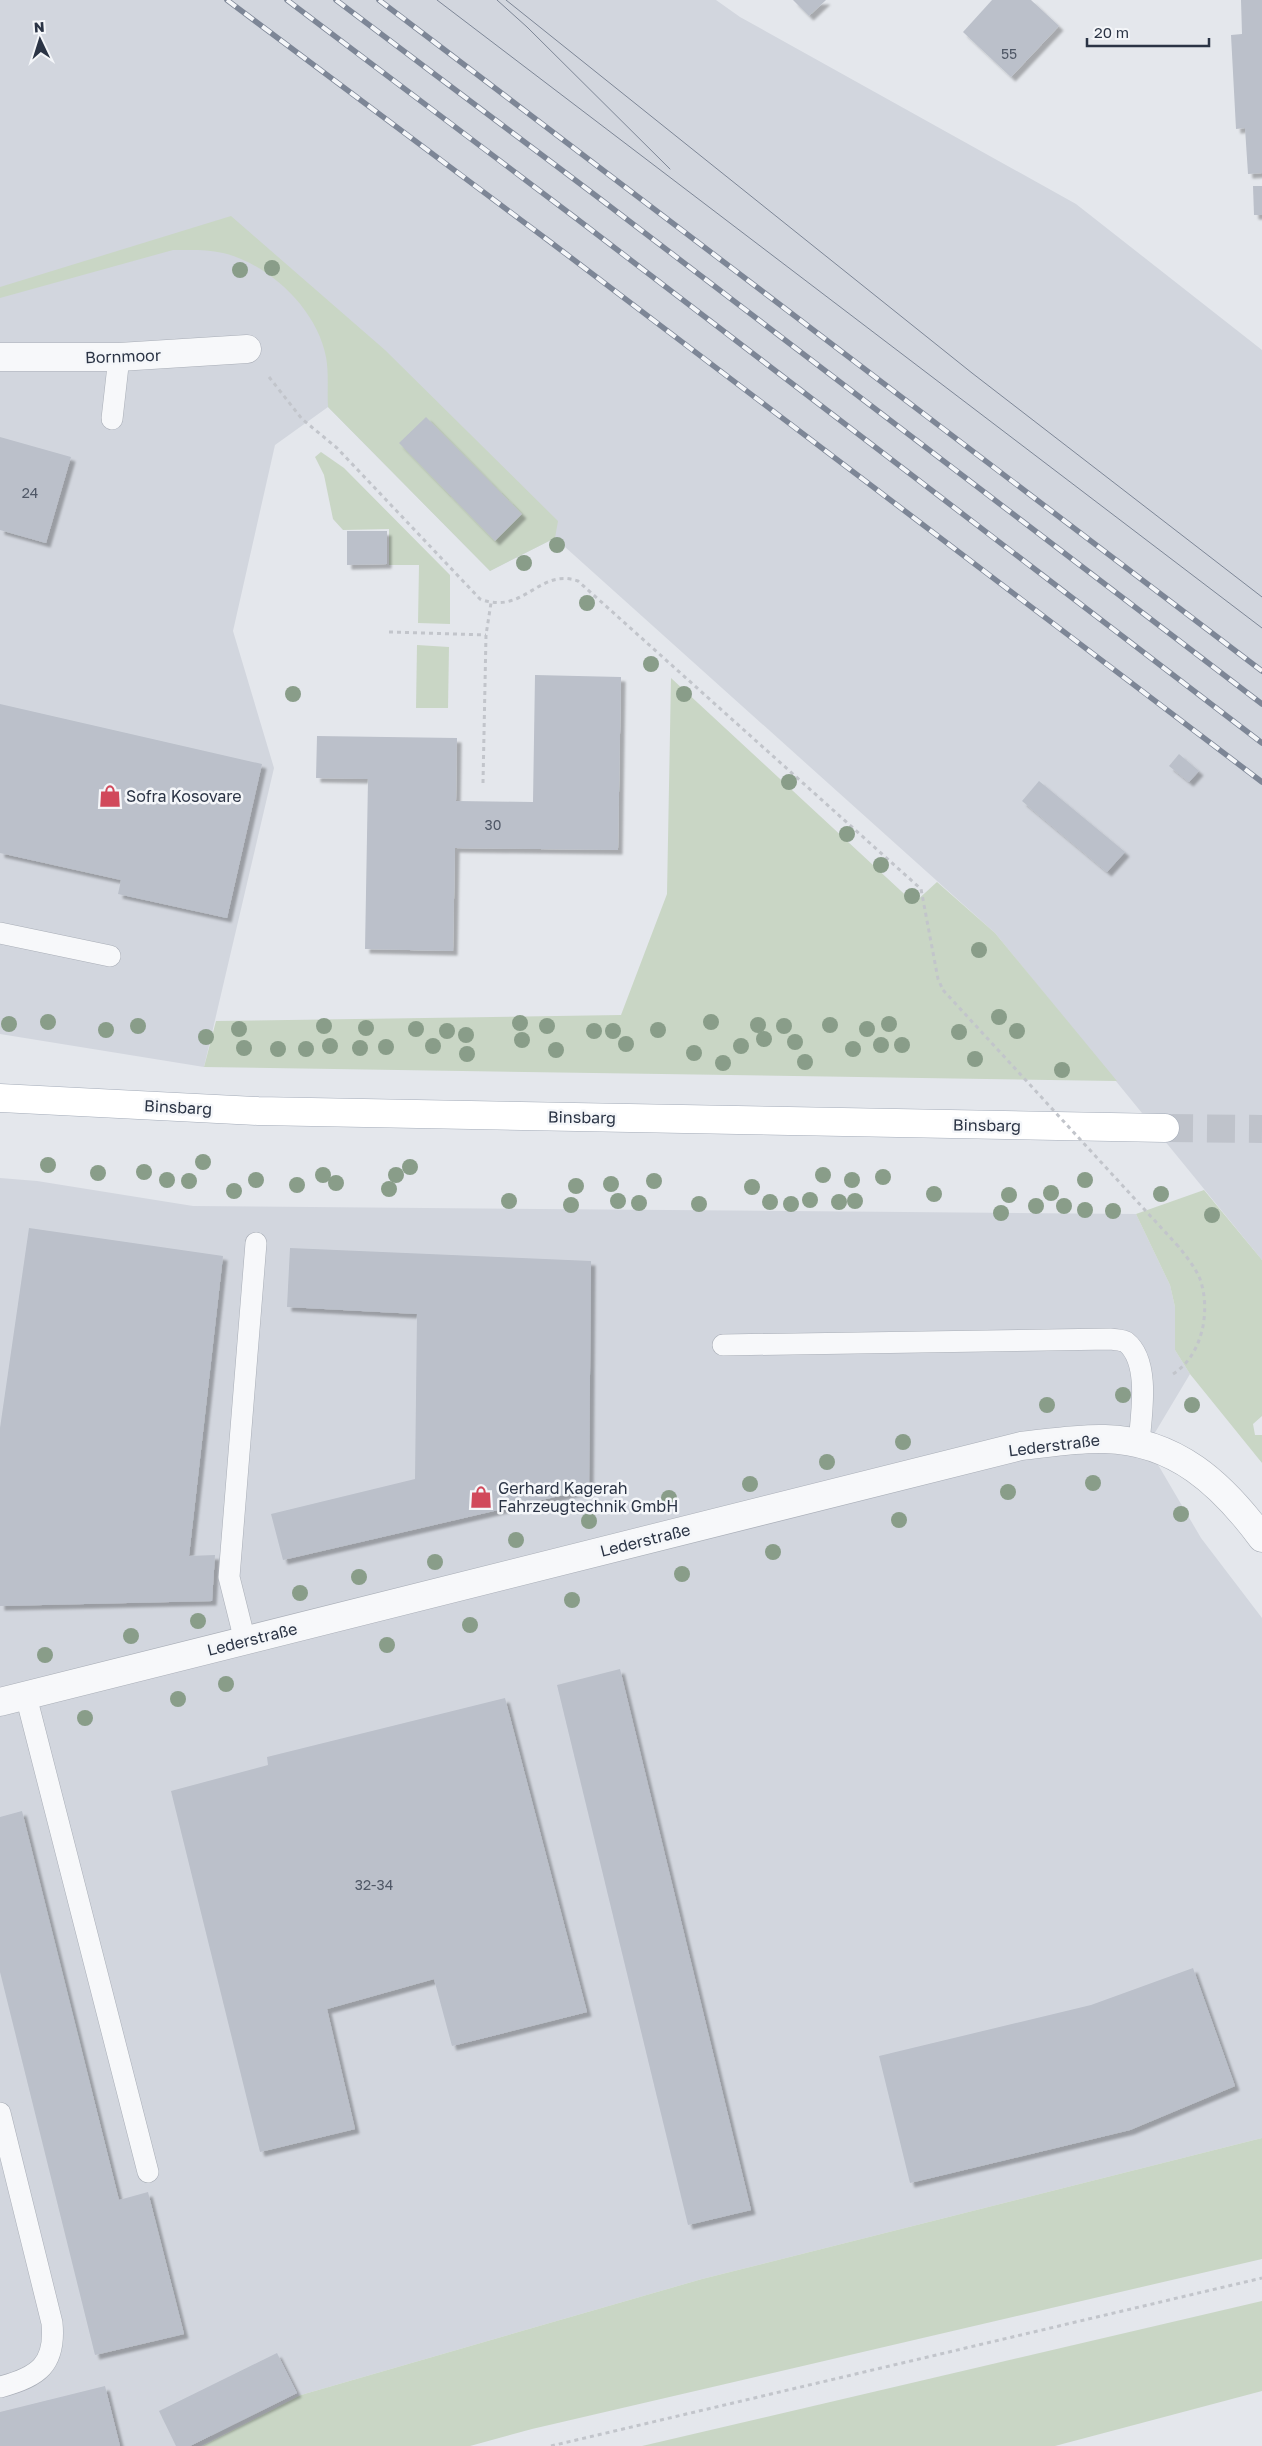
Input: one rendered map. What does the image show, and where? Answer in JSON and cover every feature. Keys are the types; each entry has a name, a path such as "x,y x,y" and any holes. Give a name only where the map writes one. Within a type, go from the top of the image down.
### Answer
{"main road":[{"name":"Binsbarg","path":"0,1098 258,1111 1165,1128"}],"street":[{"name":"Bornmoor","path":"0,356 119,357 247,349"},
{"name":"Lederstraße","path":"13,1699 1021,1446 1069,1440 1105,1439 1139,1444 1166,1452 1190,1464 1217,1484 1242,1510 1262,1538"}],"lane":[{"path":"112,419 119,357"},
{"path":"0,934 110,956"},
{"path":"245,1641 229,1577 256,1243"},
{"path":"723,1344 1111,1339 1125,1341 1132,1350 1140,1369 1143,1394 1139,1444"},
{"path":"13,1699 148,2172"},
{"path":"0,2114 52,2323 54,2342 49,2358 40,2370 25,2381 0,2387"}],"path":[{"path":"247,349 302,419 337,448 480,599 491,603 504,604 560,577 578,581 921,889 938,978 943,990 1178,1246 1199,1277 1204,1301 1203,1324 1189,1359 1178,1372 1143,1394"},
{"path":"484,783 486,635 491,603"},
{"path":"389,632 486,635"},
{"path":"552,2446 1262,2278"}],"shaded area":[{"path":"0,0 716,0 740,17 1076,204 1262,350 1262,1260 995,933 555,538 490,571 328,407 275,445 233,631 274,768 204,1067 0,1034"},
{"path":"0,1178 37,1181 193,1206 1136,1214 1170,1285 1175,1307 1175,1350 1190,1374 1147,1446 1201,1538 1262,1618 1262,2138 702,2279 301,2395 202,2446 0,2446"}],"green space":[{"path":"231,216 385,350 558,521 555,538 490,571 328,407 326,357 321,339 313,322 302,306 273,278 257,267 240,259 210,251 173,250 0,298 0,287"},
{"path":"321,452 344,468 450,575 450,624 418,623 419,565 389,565 389,529 343,530 333,519 324,475 315,457"},
{"path":"417,645 449,647 448,708 416,708"},
{"path":"671,678 914,903 937,882 995,933 1117,1081 204,1067 216,1021 621,1015 667,894"},
{"path":"1204,1190 1262,1260 1262,1416 1253,1424 1255,1435 1262,1435 1262,1463 1190,1374 1175,1350 1175,1307 1170,1285 1136,1214"},
{"path":"1262,2138 1262,2259 532,2429 470,2446 202,2446 301,2395 702,2279"},
{"path":"1262,2301 1262,2391 1055,2446 642,2446"}],"building":[{"path":"793,0 826,0 809,16"},
{"path":"992,0 1031,0 1059,26 1011,77 963,32"},
{"path":"1241,0 1262,0 1262,173 1248,174 1245,128 1236,129 1231,35 1242,34"},
{"path":"1253,186 1262,186 1262,215 1254,215"},
{"path":"426,417 522,514 495,541 399,443"},
{"path":"0,437 71,457 46,543 0,530"},
{"path":"347,531 387,531 387,564 347,565"},
{"path":"535,675 621,677 618,850 455,848 453,951 365,949 368,779 316,778 317,736 457,738 456,801 533,802"},
{"path":"0,704 262,764 227,918 118,894 121,880 0,853"},
{"path":"1179,754 1199,771 1189,782 1169,766"},
{"path":"1039,781 1125,852 1107,872 1022,801"},
{"path":"29,1228 223,1256 189,1556 215,1555 212,1601 0,1606 0,1428"},
{"path":"290,1248 591,1261 589,1489 283,1560 271,1514 415,1479 417,1314 287,1307"},
{"path":"620,1669 751,2210 688,2225 557,1685"},
{"path":"505,1698 587,2012 452,2046 434,1979 327,2009 355,2129 260,2152 171,1791 268,1765 267,1757"},
{"path":"22,1811 119,2200 148,2192 184,2334 95,2355 0,1972 0,1817"},
{"path":"1193,1968 1235,2086 1130,2130 910,2183 879,2056 1091,2005"},
{"path":"277,2353 297,2393 190,2446 176,2446 159,2411"},
{"path":"105,2386 120,2446 0,2446 0,2412"}],"tunnel":[{"path":"1165,1128 1262,1129"}],"tram line":[{"path":"437,0 1262,628"},
{"path":"497,0 527,27 670,169"},
{"path":"506,0 972,373 1262,597"}],"railway":[{"path":"227,0 549,241 1262,782"},
{"path":"287,0 577,219 1262,743"},
{"path":"336,0 595,195 1262,704"},
{"path":"379,0 1262,671"}],"place":[{"name":"Sofra Kosovare","path":"110,796"},
{"name":"Gerhard Kagerah Fahrzeugtechnik GmbH","path":"481,1497"}]}
